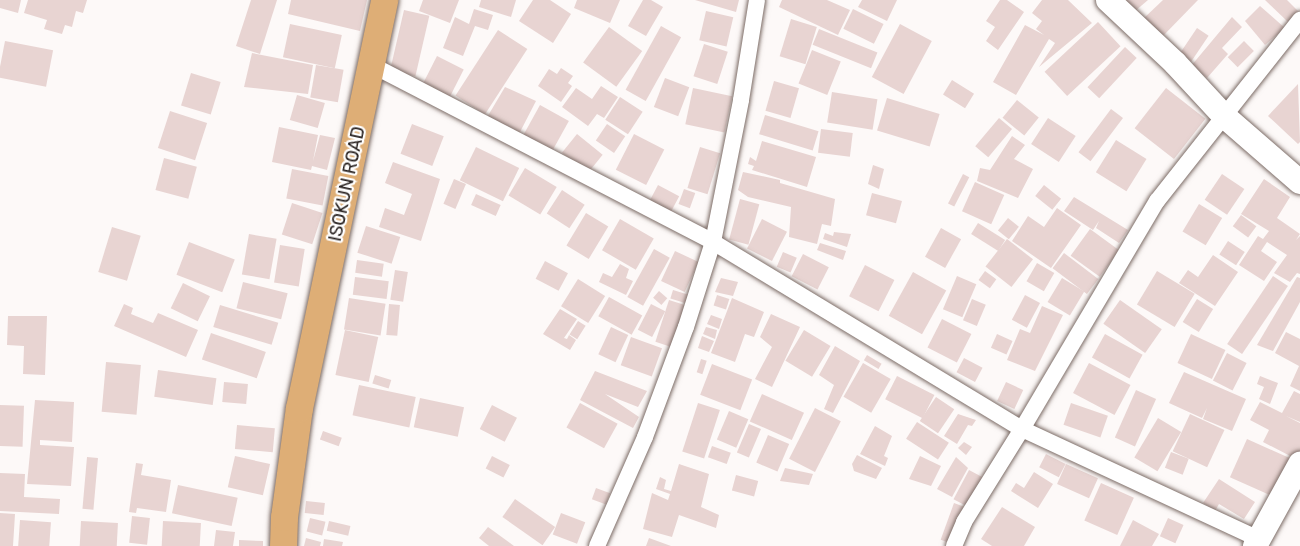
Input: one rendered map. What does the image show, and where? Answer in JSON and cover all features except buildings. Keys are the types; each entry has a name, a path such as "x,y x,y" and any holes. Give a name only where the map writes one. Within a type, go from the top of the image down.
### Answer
{"main road":[{"name":"ISOKUN ROAD","path":"283,546 284,517 299,408 384,0"}],"street":[{"path":"597,546 645,437 686,327 713,242 741,100 757,0"},
{"path":"1108,0 1175,63 1224,116 1300,182"},
{"path":"954,546 964,522 1157,201 1300,20"},
{"path":"372,65 713,242 1022,429 1257,543 1300,464"}]}
